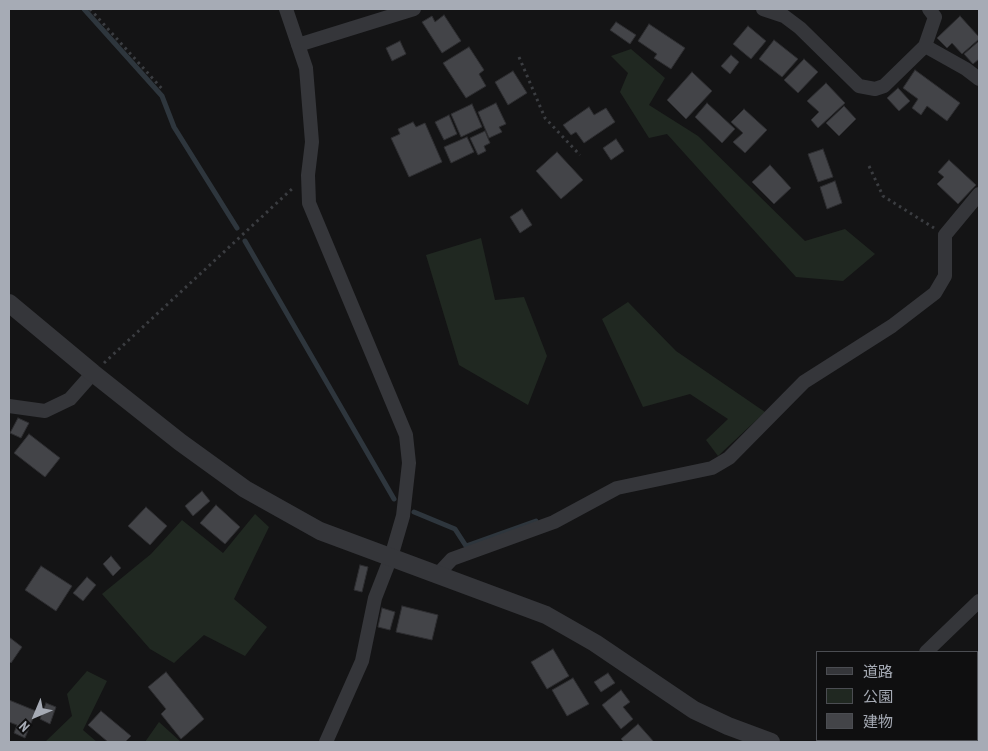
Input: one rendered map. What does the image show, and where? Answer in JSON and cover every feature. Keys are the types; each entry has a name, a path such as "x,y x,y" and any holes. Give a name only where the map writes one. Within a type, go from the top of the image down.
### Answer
{"street":[{"path":"286,9 306,68 312,142 308,175 309,203 406,435 410,463 404,516 375,598 362,660 326,742"},
{"path":"298,45 414,9"},
{"path":"763,9 786,12 859,86 875,89 884,86 926,46 935,17 929,9"},
{"path":"926,46 966,69 979,79"},
{"path":"438,574 452,560 554,522 617,488 712,468 729,458 804,382 892,326 935,293 945,276 945,235 979,194"},
{"path":"9,303 180,442 245,489 320,530 546,615 595,643 694,710 728,726 771,742"},
{"path":"9,406 46,411 70,399 93,373"},
{"path":"927,651 979,601"}],"path":[{"path":"90,9 164,91"},
{"path":"519,57 545,118 580,155"},
{"path":"868,166 883,196 945,235"},
{"path":"93,373 308,175"}],"green space":[{"path":"631,49 665,78 649,105 698,136 805,241 845,229 875,254 843,281 796,277 667,134 649,138 620,92 628,73 611,56"},
{"path":"481,238 495,300 524,297 547,356 528,405 459,365 426,255"},
{"path":"628,302 676,351 765,412 718,456 706,440 728,419 690,394 643,407 602,319"},
{"path":"255,514 269,527 234,599 267,627 245,656 204,635 174,663 150,649 102,594 151,554 182,520 223,553"},
{"path":"87,671 107,681 83,730 97,742 45,742 72,716 67,694"},
{"path":"159,722 181,742 145,742"}],"building":[{"path":"444,15 461,41 442,53 422,22 432,16 435,22"},
{"path":"960,16 979,37 962,54 952,43 947,48 937,38"},
{"path":"616,22 636,35 630,44 610,30"},
{"path":"649,24 685,48 671,69 654,58 657,54 638,41"},
{"path":"748,26 766,41 751,59 733,44"},
{"path":"774,40 798,59 782,77 759,59"},
{"path":"400,41 406,54 392,61 386,48"},
{"path":"979,41 979,59 973,64 964,54"},
{"path":"469,47 484,70 479,74 486,86 466,98 443,63"},
{"path":"731,55 739,62 730,74 721,66"},
{"path":"804,59 818,72 798,93 784,80"},
{"path":"915,70 960,103 947,121 927,106 921,115 912,108 918,99 903,88"},
{"path":"513,71 527,93 508,105 495,82"},
{"path":"692,72 712,91 686,119 667,100"},
{"path":"826,83 845,103 818,128 811,120 819,112 807,101"},
{"path":"898,88 910,101 899,111 887,98"},
{"path":"496,103 506,124 499,127 502,132 489,138 478,112"},
{"path":"707,103 735,129 722,143 695,117"},
{"path":"472,104 482,127 461,137 451,114"},
{"path":"844,106 856,119 839,136 826,123"},
{"path":"589,107 594,115 606,108 615,122 584,143 576,132 571,135 563,125"},
{"path":"744,109 767,130 745,153 733,142 743,133 731,122"},
{"path":"449,115 457,134 444,140 435,122"},
{"path":"413,122 416,127 425,123 442,162 409,177 391,138 400,134 398,129"},
{"path":"485,131 490,143 484,146 486,151 478,155 470,138"},
{"path":"467,137 474,152 451,163 444,147"},
{"path":"616,139 624,151 611,160 603,148"},
{"path":"823,149 833,177 818,182 808,154"},
{"path":"557,152 583,180 561,199 536,171"},
{"path":"949,160 976,185 958,204 937,184 944,177 938,172"},
{"path":"770,165 791,188 774,204 752,182"},
{"path":"835,181 842,203 827,209 820,187"},
{"path":"522,209 532,225 520,233 510,217"},
{"path":"18,418 29,423 21,438 10,433"},
{"path":"29,434 60,458 45,477 14,453"},
{"path":"202,491 210,501 193,516 185,506"},
{"path":"216,505 240,527 225,544 200,523"},
{"path":"146,507 167,526 150,545 128,526"},
{"path":"111,556 121,568 113,576 103,564"},
{"path":"360,565 368,567 362,592 354,590"},
{"path":"41,566 72,586 56,611 25,590"},
{"path":"87,577 96,585 83,601 73,593"},
{"path":"402,606 438,615 432,640 396,632"},
{"path":"382,608 395,612 390,630 378,627"},
{"path":"9,637 22,647 11,663 9,661"},
{"path":"553,649 569,676 547,689 531,662"},
{"path":"166,672 204,719 181,739 161,714 166,709 148,687"},
{"path":"608,673 615,683 601,692 594,682"},
{"path":"573,678 589,704 567,716 552,690"},
{"path":"621,690 630,702 623,707 633,719 621,729 602,705"},
{"path":"9,700 36,711 25,738 14,733 17,725 9,722"},
{"path":"46,703 56,707 50,724 40,719"},
{"path":"101,711 131,736 125,742 108,742 88,725"},
{"path":"638,724 654,742 624,742 621,739"}],"waterway":[{"path":"84,9 162,96 174,127 237,228"},
{"path":"245,241 394,499"},
{"path":"414,512 455,529 466,546 536,521"}]}
